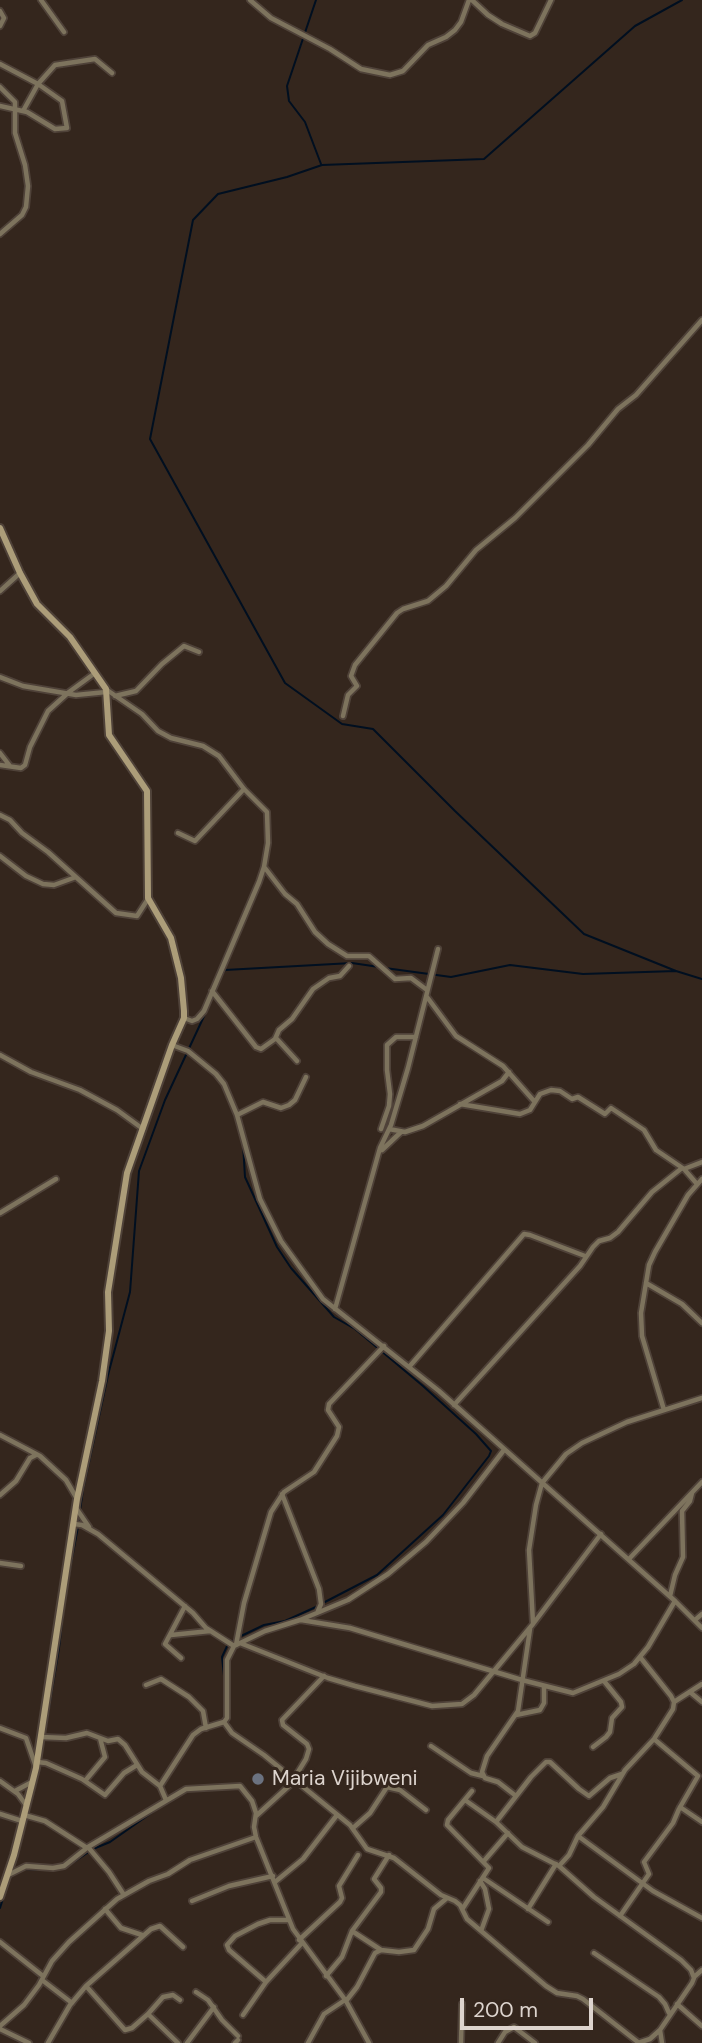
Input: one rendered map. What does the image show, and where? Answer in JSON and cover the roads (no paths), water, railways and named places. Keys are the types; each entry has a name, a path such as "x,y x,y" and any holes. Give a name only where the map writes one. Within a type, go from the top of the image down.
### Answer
{"street":[{"path":"41,0 64,32"},
{"path":"250,0 271,18 330,49 361,69 390,75 401,72 428,45 455,30 471,0 502,24 530,36 535,33 551,0"},
{"path":"0,11 4,18 0,26"},
{"path":"23,111 38,84 55,65 95,59 112,73"},
{"path":"0,64 38,84 62,101 67,128 55,129 23,111 0,106"},
{"path":"0,87 13,99 15,133 25,164 27,203 20,218 0,234"},
{"path":"343,716 348,695 357,686 351,676 352,671 397,613 428,600 446,586 476,550 514,519 587,445 618,409 636,395 702,320"},
{"path":"0,528 37,604 61,627 96,672 106,691 109,735 147,791 148,898 171,939 181,978 184,1018 127,1173 108,1292 109,1331 76,1508 41,1737 23,1818 0,1898"},
{"path":"0,591 20,573"},
{"path":"115,696 136,691 184,646 199,652"},
{"path":"0,765 21,768 25,765 30,747 45,716 69,692 96,672"},
{"path":"0,677 23,686 76,695 106,691 142,714 164,734 199,744 219,756 244,789 267,813 268,843 264,867 198,1019 192,1021 184,1018"},
{"path":"0,753 10,767"},
{"path":"178,833 195,841 244,789"},
{"path":"0,815 10,820 119,914 137,916 148,898"},
{"path":"0,856 26,876 43,884 54,885 76,877"},
{"path":"264,867 328,944 347,956 369,956 395,979 411,978 427,993 456,1036 497,1061 534,1101"},
{"path":"335,1309 379,1153 389,1129 416,1037 438,949"},
{"path":"212,991 257,1048 262,1049 276,1038 279,1030 300,1010 313,989 329,978 340,976 349,966"},
{"path":"381,1129 390,1094 387,1045 396,1037 416,1037"},
{"path":"276,1038 297,1061"},
{"path":"172,1045 188,1051 224,1084 237,1115 256,1189 266,1213 301,1270 335,1309 454,1405 629,1559 702,1628"},
{"path":"0,1055 31,1072 80,1090 117,1110 143,1129"},
{"path":"379,1153 401,1132 423,1126 502,1081 509,1072"},
{"path":"237,1115 263,1102 281,1108 289,1105 295,1100 306,1077"},
{"path":"460,1104 515,1114 528,1111 540,1094 556,1090 572,1099 578,1097 605,1114 611,1108 644,1130 656,1150 700,1182 688,1195 655,1252 646,1283 640,1329 664,1410"},
{"path":"389,1129 401,1132"},
{"path":"454,1405 580,1266 599,1241 618,1232 652,1192 683,1168 702,1162"},
{"path":"0,1213 56,1179"},
{"path":"409,1367 524,1234 536,1236 585,1256"},
{"path":"646,1283 682,1304 702,1323"},
{"path":"160,1786 196,1731 224,1722 228,1713 227,1660 236,1644 264,1530 282,1494 308,1478 320,1464 338,1432 338,1424 328,1410 329,1404 384,1346"},
{"path":"483,1776 482,1769 487,1756 516,1715 520,1704 532,1625 529,1553 542,1483 566,1454 582,1443 627,1422 702,1398"},
{"path":"0,1435 40,1456 66,1480 78,1499"},
{"path":"236,1644 363,1592 388,1574 425,1542 463,1503 504,1450"},
{"path":"0,1495 16,1480 32,1456 40,1456"},
{"path":"629,1559 702,1482"},
{"path":"670,1596 675,1575 684,1557 682,1511 692,1493"},
{"path":"282,1494 321,1597 331,1606"},
{"path":"76,1508 90,1529 212,1631 236,1644 324,1676 425,1704 448,1706 468,1701 532,1625 601,1534"},
{"path":"74,1524 90,1529"},
{"path":"0,1563 21,1566"},
{"path":"318,1612 321,1597"},
{"path":"300,1620 350,1628 493,1672 573,1693 628,1668 640,1657 675,1601"},
{"path":"181,1658 165,1644 185,1606"},
{"path":"695,1620 702,1614"},
{"path":"170,1635 212,1631"},
{"path":"640,1657 674,1702"},
{"path":"256,1817 294,1780 302,1768 309,1749 304,1740 283,1725 282,1720 324,1676"},
{"path":"146,1685 161,1679 189,1697 203,1711 206,1728"},
{"path":"593,1747 610,1732 612,1718 622,1707 604,1681"},
{"path":"528,1909 558,1865 569,1855 578,1836 603,1807 622,1774 654,1740 670,1717 674,1702 702,1684"},
{"path":"516,1715 540,1710 544,1703 544,1686"},
{"path":"690,1692 702,1702"},
{"path":"224,1722 232,1733 264,1755 353,1828 367,1849 389,1855 457,1903 467,1919 546,1986 557,1993 583,1999 638,2043 650,2039 660,2030 702,1970"},
{"path":"0,1728 26,1738 36,1765"},
{"path":"41,1737 66,1738 87,1732 108,1741 120,1740 147,1778 160,1786 166,1800"},
{"path":"85,1781 105,1758 100,1738"},
{"path":"620,1916 649,1872 644,1862 670,1828 680,1807 700,1778 654,1740"},
{"path":"431,1746 471,1773 498,1782 516,1796"},
{"path":"496,1822 545,1762 550,1762 589,1796 610,1778 622,1774"},
{"path":"36,1765 61,1769 105,1795 124,1773 137,1765"},
{"path":"0,1781 15,1790 26,1805"},
{"path":"15,1790 32,1782"},
{"path":"8,1875 26,1866 64,1866 87,1848 186,1789 238,1785 244,1788 252,1801 256,1817 256,1838 289,1920 301,1942 345,2000 369,2043"},
{"path":"353,1828 363,1821 387,1787 400,1790 426,1810"},
{"path":"462,1909 489,1868 447,1825 448,1820 472,1791"},
{"path":"465,1800 496,1822 522,1847 558,1865 594,1897 681,1960 694,1978"},
{"path":"680,1807 702,1822"},
{"path":"0,1814 45,1821 87,1848 109,1871 124,1895"},
{"path":"275,1882 303,1859 337,1815"},
{"path":"484,1861 508,1833"},
{"path":"578,1836 642,1884 702,1918"},
{"path":"29,2043 0,2028 18,2012 52,1961 105,1909 124,1895 198,1856 256,1838"},
{"path":"243,2015 266,1982 340,1902 340,1886 358,1855"},
{"path":"326,1976 342,1957 352,1931 381,1892 382,1889 374,1879 389,1855"},
{"path":"192,1901 229,1886 273,1876"},
{"path":"482,1880 548,1922"},
{"path":"481,1931 489,1909 482,1880"},
{"path":"352,1931 381,1950 414,1950 428,1929 436,1906 448,1898"},
{"path":"105,1909 121,1928 143,1935"},
{"path":"266,1982 229,1950 227,1945 235,1936 258,1924 270,1920 289,1920"},
{"path":"48,2043 72,2003 86,1986 143,1935 159,1926 183,1947"},
{"path":"0,1942 72,2003"},
{"path":"308,2043 321,2018 357,1987 373,1956 381,1950"},
{"path":"594,1952 659,1997 670,2014"},
{"path":"86,1986 125,2029 132,2028 163,1997 173,1996 180,2000"},
{"path":"196,1992 206,1997 237,2040"},
{"path":"461,2043 462,2004"},
{"path":"677,2004 702,2026"},
{"path":"187,2043 214,2007"},
{"path":"148,2014 178,2043"},
{"path":"498,2043 506,2032 514,2027 535,2043"},
{"path":"660,2030 662,2043"}],"waterway":[{"path":"316,0 287,86 289,101 305,122 321,164"},
{"path":"676,971 584,934 373,729 342,724 285,683 150,439 193,220 218,194 287,177 322,165 484,159 635,26 682,0"},
{"path":"219,980 225,970 352,963 379,967"},
{"path":"385,968 451,977 510,965 583,974 676,971 702,979"},
{"path":"80,1510 108,1375 130,1292 139,1171 165,1100 205,1014"},
{"path":"243,1144 245,1177 277,1247 291,1268 334,1317 355,1329 423,1386 491,1451 443,1515 377,1575 323,1603"},
{"path":"66,1590 80,1516"},
{"path":"41,1756 64,1606"},
{"path":"239,1637 318,1606"},
{"path":"225,1685 222,1657 228,1644 234,1640"},
{"path":"28,1814 37,1778"},
{"path":"68,1866 93,1849 110,1842 157,1809"},
{"path":"18,1851 27,1819"},
{"path":"23,1869 49,1870"},
{"path":"0,1908 10,1876"}],"place":[{"name":"Maria Vijibweni","path":"258,1779"}]}
